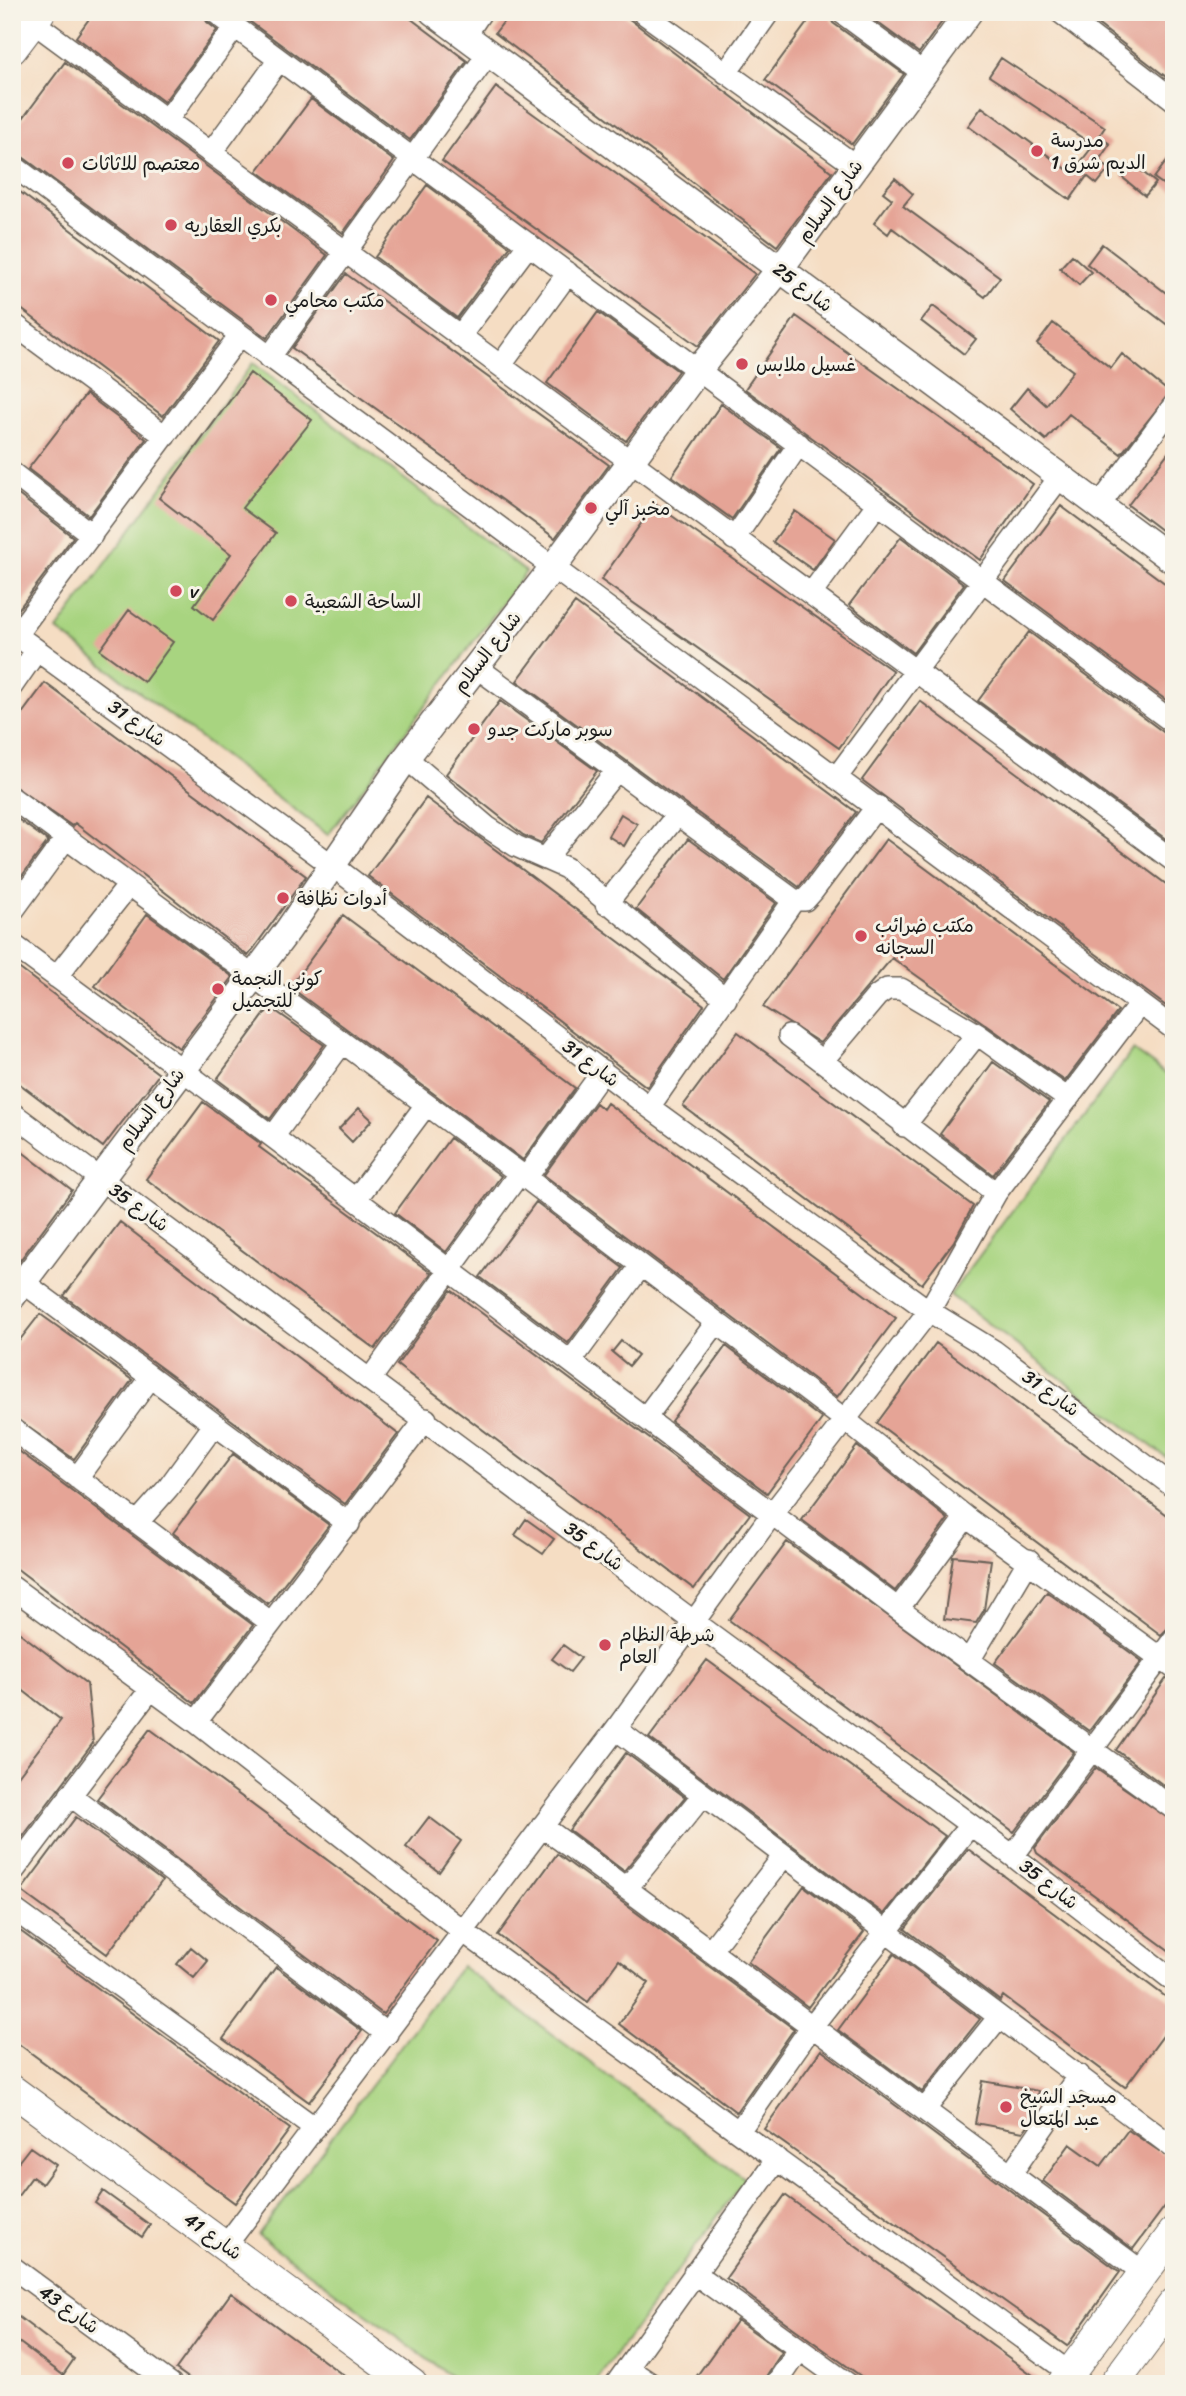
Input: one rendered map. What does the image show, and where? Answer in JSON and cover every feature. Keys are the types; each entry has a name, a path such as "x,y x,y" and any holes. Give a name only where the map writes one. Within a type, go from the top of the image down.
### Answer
{"main road":[{"path":"12,49 25,15"},
{"name":"شارع 41","path":"12,2090 412,2384"},
{"path":"1066,2378 1174,2232"},
{"path":"1114,2384 1174,2303"}],"street":[{"path":"215,12 1174,723"},
{"name":"شارع 25","path":"433,12 1174,561"},
{"path":"465,36 481,12"},
{"path":"642,12 856,166"},
{"path":"726,73 769,12"},
{"path":"841,12 925,74"},
{"name":"شارع السلام","path":"16,1284 252,978 333,866 406,758 553,567 699,369 780,269 969,12"},
{"path":"1060,12 1174,100"},
{"path":"25,15 915,673 1173,859"},
{"path":"167,120 235,27"},
{"path":"269,358 488,54"},
{"path":"211,153 279,60"},
{"path":"12,165 1174,1029"},
{"path":"460,336 529,244"},
{"path":"501,365 568,273"},
{"path":"12,323 165,436"},
{"path":"14,633 92,535 240,335"},
{"path":"1098,507 1174,405"},
{"path":"734,538 799,444"},
{"path":"12,473 92,535"},
{"path":"836,778 1059,478"},
{"path":"811,594 878,503"},
{"name":"شارع 31","path":"14,633 333,866 649,1107 929,1311 994,1352 1174,1487"},
{"path":"12,685 37,650"},
{"path":"475,666 794,900 805,900 813,891 877,806"},
{"path":"406,758 487,827 516,846 566,868 606,904 726,999"},
{"path":"546,858 617,770"},
{"path":"12,798 523,1176 844,1419 966,1517 1029,1560 1167,1663"},
{"path":"606,904 677,815"},
{"path":"12,912 66,838"},
{"path":"56,977 129,885"},
{"path":"649,1107 794,900"},
{"path":"12,944 356,1199 898,1609 1174,1809"},
{"path":"823,1060 887,989 901,989 977,1034 1068,1099"},
{"path":"226,2245 616,1729 772,1514 929,1311 996,1194 1139,1005"},
{"path":"904,1126 977,1034"},
{"path":"789,1036 996,1194"},
{"path":"273,1137 342,1043"},
{"path":"371,1378 449,1271 603,1071"},
{"path":"356,1199 426,1105"},
{"name":"شارع 35","path":"12,1113 1013,1856 1174,1980"},
{"path":"571,1361 641,1266"},
{"path":"16,1284 349,1524"},
{"path":"646,1417 716,1323"},
{"path":"77,1478 150,1378"},
{"path":"196,1722 270,1622 349,1524 426,1419"},
{"path":"137,1523 168,1488 214,1425"},
{"path":"12,1429 270,1622"},
{"path":"898,1609 966,1517"},
{"path":"970,1659 1029,1560"},
{"path":"12,1587 196,1722 464,1932 777,2159 1066,2378"},
{"path":"1013,1856 1093,1751 1167,1663 1174,1639"},
{"path":"12,1873 150,1690"},
{"path":"616,1729 1174,2148"},
{"path":"70,1795 387,2034"},
{"path":"626,1889 703,1796"},
{"path":"739,2132 813,2026 885,1930 970,1825"},
{"path":"542,1826 1012,2172 1144,2273"},
{"path":"710,1951 783,1857"},
{"path":"12,1908 315,2128"},
{"path":"925,2109 999,2017"},
{"path":"1012,2172 1079,2075"},
{"path":"651,2384 622,2376 777,2159"},
{"name":"شارع 43","path":"12,2267 171,2384"},
{"path":"694,2273 848,2384"},
{"path":"776,2384 800,2349"}],"green space":[{"name":"الساحة الشعبية","path":"253,363 526,572 328,835 57,630"},
{"path":"1133,1050 1174,1080 1174,1463 950,1295"},
{"path":"461,1966 745,2179 594,2384 461,2384 258,2235"}],"building":[{"path":"94,12 202,12 207,22 217,30 164,102 76,37"},
{"path":"237,12 402,12 467,61 410,140"},
{"path":"511,12 620,12 832,172 777,246 495,33"},
{"path":"815,12 828,12 833,23 904,74 852,144 765,80"},
{"path":"863,12 949,12 919,53"},
{"path":"1082,12 1174,12 1174,83"},
{"path":"1001,58 1105,127 1093,145 989,76"},
{"path":"65,62 327,255 267,338 12,149 12,133"},
{"path":"496,87 755,274 698,346 442,161"},
{"path":"311,99 394,161 343,233 257,171"},
{"path":"982,107 1072,173 1100,137 1110,144 1099,160 1109,169 1097,184 1087,176 1070,200 968,126"},
{"path":"1174,151 1174,192 1154,178"},
{"path":"1133,164 1156,183 1145,196 1122,177"},
{"path":"895,178 913,194 903,206 1000,277 985,297 892,228 888,234 874,223 892,199 883,192"},
{"path":"427,185 510,247 457,318 375,257"},
{"path":"12,186 219,341 163,416 12,302"},
{"path":"1102,244 1174,299 1174,330 1087,264"},
{"path":"1072,255 1091,272 1079,285 1060,268"},
{"path":"346,274 609,465 555,538 292,348"},
{"path":"933,306 976,339 964,354 921,321"},
{"path":"598,312 678,371 626,441 547,383"},
{"path":"796,316 1033,484 980,560 745,389"},
{"path":"1053,323 1111,368 1122,354 1170,393 1121,454 1069,414 1046,440 1010,409 1027,388 1046,405 1073,371 1037,344"},
{"path":"250,373 312,420 242,508 276,533 213,620 194,605 231,554 159,498"},
{"path":"86,394 146,439 89,516 28,469"},
{"path":"721,404 781,448 732,519 672,476"},
{"path":"1174,445 1174,540 1128,505"},
{"path":"12,490 73,537 17,611 12,607"},
{"path":"655,504 893,671 839,748 601,580"},
{"path":"1061,506 1174,590 1174,706 1005,581"},
{"path":"795,511 835,539 813,570 773,542"},
{"path":"901,537 964,584 913,653 849,605"},
{"path":"575,603 856,812 799,887 517,681"},
{"path":"129,610 173,642 144,682 100,650"},
{"path":"1029,632 1166,734 1174,736 1174,845 978,701"},
{"path":"45,683 306,876 248,956 75,823 72,826 12,785 12,727"},
{"path":"500,701 597,771 541,843 523,835 446,774"},
{"path":"920,701 1174,890 1174,1012 862,780"},
{"path":"426,798 704,1005 647,1087 368,876"},
{"path":"621,814 637,824 624,846 608,836"},
{"path":"12,815 48,841 12,889"},
{"path":"688,839 776,903 723,979 636,909"},
{"path":"886,839 1118,1011 1065,1081 892,958 820,1043 763,1007"},
{"path":"147,914 233,977 179,1048 95,986"},
{"path":"343,915 575,1088 523,1160 290,987"},
{"path":"12,963 159,1074 103,1147 12,1078"},
{"path":"270,1007 324,1045 270,1119 217,1079"},
{"path":"738,1032 973,1206 954,1241 922,1284 683,1106"},
{"path":"993,1062 1049,1102 993,1175 940,1134"},
{"path":"203,1102 261,1144 259,1147 431,1273 375,1349 146,1179"},
{"path":"596,1103 603,1109 607,1103 896,1318 837,1397 544,1175"},
{"path":"359,1108 372,1120 352,1142 339,1129"},
{"path":"450,1138 501,1176 446,1252 395,1213"},
{"path":"12,1144 72,1190 18,1263 12,1261"},
{"path":"536,1202 623,1268 568,1343 480,1277"},
{"path":"120,1222 398,1434 345,1504 64,1296"},
{"path":"451,1290 750,1514 694,1589 397,1365"},
{"path":"40,1314 132,1380 74,1459 12,1416 12,1350"},
{"path":"621,1341 638,1355 629,1366 612,1352"},
{"path":"936,1343 1174,1520 1174,1622 1161,1635 877,1423"},
{"path":"726,1346 822,1419 767,1493 671,1421"},
{"path":"12,1446 253,1625 194,1703 12,1565"},
{"path":"857,1446 948,1519 895,1591 802,1520"},
{"path":"233,1454 329,1525 268,1604 173,1533"},
{"path":"526,1519 554,1539 543,1554 515,1535"},
{"path":"787,1542 1074,1752 1014,1832 729,1620"},
{"path":"953,1556 991,1560 984,1610 976,1623 944,1619"},
{"path":"1047,1592 1142,1661 1089,1731 995,1663"},
{"path":"12,1627 87,1684 93,1743 12,1851 12,1784 61,1720 12,1682"},
{"path":"563,1645 581,1658 570,1672 552,1659"},
{"path":"707,1660 945,1836 884,1914 649,1738"},
{"path":"1166,1679 1174,1681 1174,1793 1116,1750"},
{"path":"150,1729 437,1941 383,2014 97,1799"},
{"path":"626,1753 685,1797 624,1871 569,1830"},
{"path":"1095,1768 1174,1822 1174,1954 1037,1853 1035,1848"},
{"path":"76,1817 162,1881 107,1954 21,1891"},
{"path":"429,1817 461,1841 439,1872 406,1847"},
{"path":"968,1849 1174,2003 1174,2021 1125,2087 1003,1996 1000,2001 905,1929"},
{"path":"557,1854 794,2029 736,2112 619,2024 649,1983 619,1960 588,2002 498,1935"},
{"path":"804,1886 864,1932 808,2007 748,1962"},
{"path":"12,1925 290,2129 235,2203 12,2039"},
{"path":"191,1947 208,1961 194,1978 177,1964"},
{"path":"894,1954 980,2019 922,2092 838,2030"},
{"path":"276,1967 362,2031 309,2102 223,2039"},
{"path":"821,2050 1120,2272 1067,2346 764,2129"},
{"name":"مسجد الشيخ عبد المتعال","path":"983,2081 1038,2091 1032,2120 1023,2132 975,2123"},
{"path":"1128,2130 1174,2161 1174,2194 1133,2249 1043,2181 1070,2144 1101,2166"},
{"path":"30,2147 56,2165 42,2184 32,2177 12,2204 12,2170"},
{"path":"103,2191 150,2225 142,2237 95,2203"},
{"path":"785,2195 1045,2384 872,2384 753,2299 726,2278"},
{"path":"231,2293 355,2384 197,2384 176,2369"},
{"path":"12,2312 74,2359 63,2375 12,2337"},
{"path":"737,2320 782,2352 761,2384 691,2384"}],"place":[{"name":"مدرسة الديم شرق 1","path":"1037,151"},
{"name":"معتصم للاثاثات","path":"68,163"},
{"name":"بكري العقاريه","path":"171,225"},
{"name":"مكتب محامي","path":"271,300"},
{"name":"غسيل ملابس","path":"742,364"},
{"name":"مخبز آلي","path":"591,508"},
{"name":"v","path":"176,591"},
{"name":"الساحة الشعبية","path":"291,601"},
{"name":"سوبر ماركت جدو","path":"474,729"},
{"name":"أدوات نظافة","path":"283,898"},
{"name":"مكتب ضرائب السجانه","path":"861,936"},
{"name":"كوني النجمة للتجميل","path":"218,989"},
{"name":"شرطة النظام العام","path":"605,1645"},
{"name":"مسجد الشيخ عبد المتعال","path":"1006,2107"}]}
